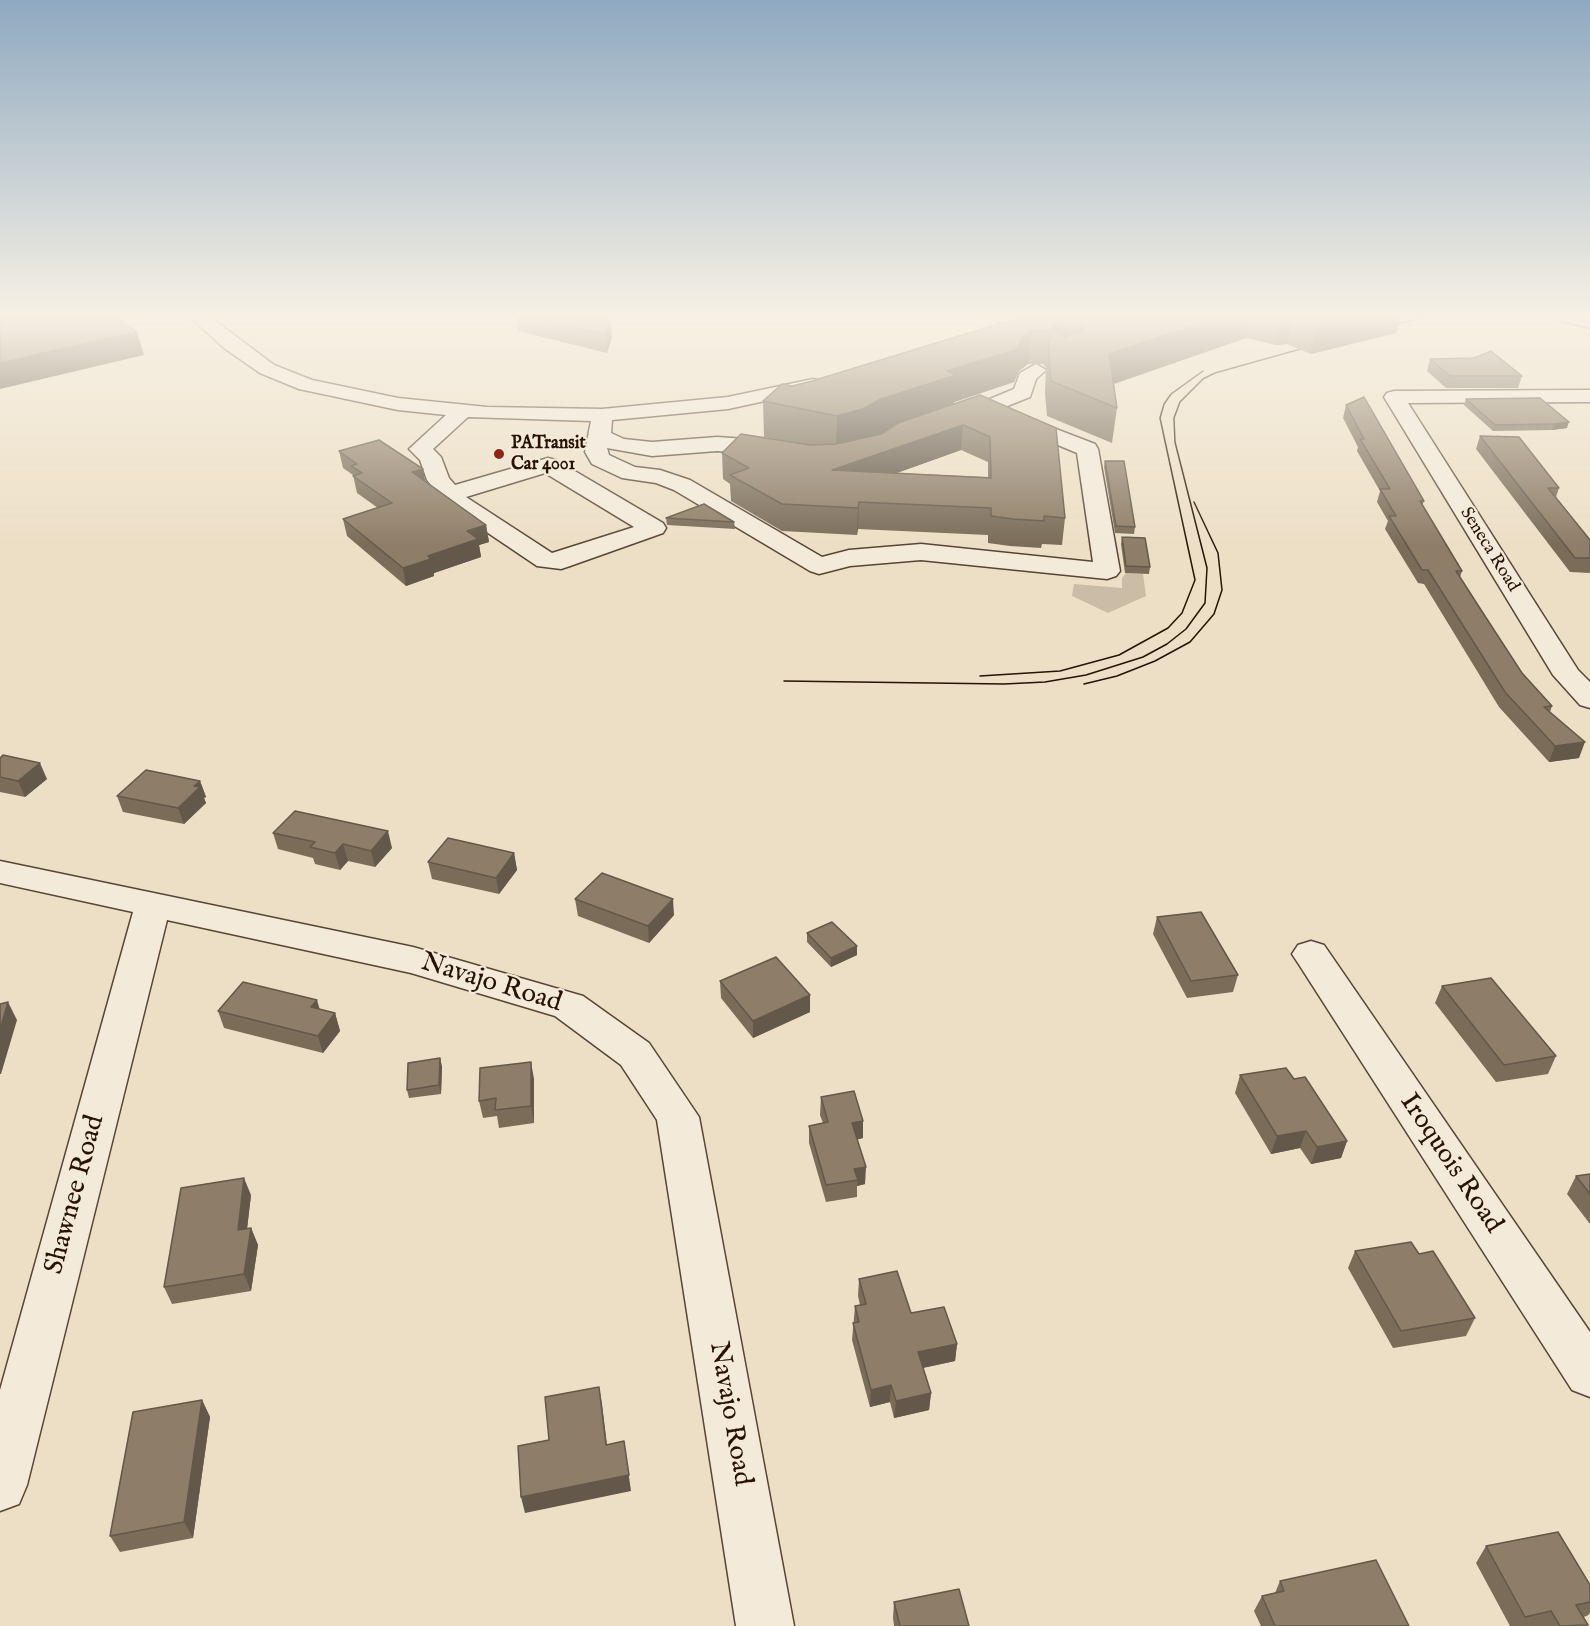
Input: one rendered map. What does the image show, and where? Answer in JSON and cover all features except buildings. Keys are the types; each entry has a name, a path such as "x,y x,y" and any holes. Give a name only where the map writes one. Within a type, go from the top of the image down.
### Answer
{"street":[{"path":"342,393 398,405 601,425 785,393"},
{"path":"954,419 1023,393"},
{"name":"Seneca Road","path":"1590,396 1394,397 1567,675 1590,699"},
{"path":"601,425 596,452 611,466 694,474 819,566 849,558 921,552 1107,571 1088,450 987,408"},
{"path":"450,494 548,465 654,528 561,561 546,561 456,501 450,494 438,480 430,457 420,449 463,411"},
{"path":"601,425 620,445 652,449 726,444 747,452 793,455"},
{"path":"639,433 742,427 694,474"},
{"name":"Navajo Road","path":"0,872 413,960 569,1006 635,1054 678,1117 765,1626"},
{"name":"Shawnee Road","path":"0,1485 153,905"},
{"name":"Iroquois Road","path":"1311,954 1590,1374"}],"shaded area":[{"path":"1126,573 1143,574 1146,596 1108,613 1072,596 1074,584 1122,588 1122,578"}],"tram line":[{"path":"980,676 1060,671 1119,655 1168,628 1182,613 1195,580 1160,418 1164,404 1173,393"},
{"path":"784,681 1004,684 1045,682 1086,675 1143,657 1167,644 1186,629 1205,603 1207,568 1175,442 1174,418 1180,402 1189,393"},
{"path":"1084,684 1117,676 1155,661 1190,642 1214,614 1222,590 1218,553 1194,502"}],"place":[{"name":"PATransit Car 4001","path":"499,454"}]}
